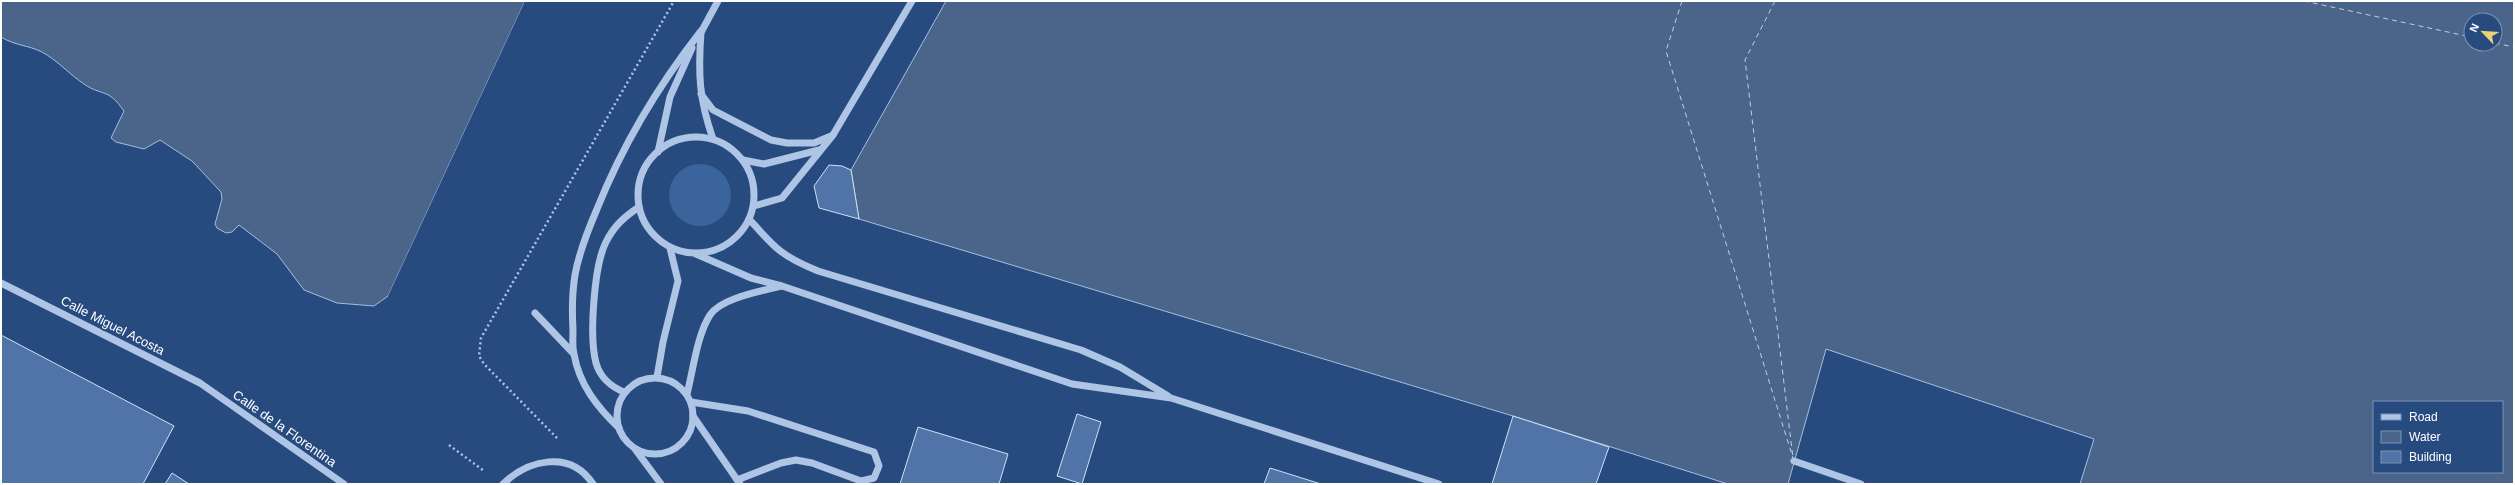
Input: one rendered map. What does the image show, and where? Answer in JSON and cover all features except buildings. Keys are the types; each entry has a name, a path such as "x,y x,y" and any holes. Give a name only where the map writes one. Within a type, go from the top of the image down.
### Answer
{"street":[{"path":"658,152 670,97 701,31 718,1"},
{"path":"754,206 782,198 819,150 833,135 912,1"},
{"path":"701,31 698,74 701,94 713,139"},
{"path":"619,428 594,402 580,376 574,353 572,306 575,275 590,228 608,181 630,137 655,94 701,31"},
{"path":"701,94 713,110 771,140 787,143 814,143 833,135"},
{"path":"696,254 722,248 733,241 750,219 754,206 753,182 743,160 730,147 713,139 701,137 678,140 658,152 646,166 639,183 639,207 650,232 670,248 696,254 751,278 782,286 1072,384 1172,398 1439,484"},
{"path":"743,160 764,164 819,150"},
{"path":"624,392 607,382 596,362 594,328 595,293 600,259 605,244 613,229 625,216 639,207"},
{"path":"750,219 778,252 792,261 1081,350 1120,366 1172,398"},
{"path":"657,377 664,335 678,281 670,248"},
{"name":"Calle Miguel Acosta","path":"1,283 200,383 212,391"},
{"path":"687,394 696,356 711,314 727,302 743,296 782,286"},
{"path":"535,313 574,353"},
{"path":"657,377 669,379 679,385 687,394 691,402 693,416 691,428 678,447 656,454 643,452 624,439 619,428 617,416 618,403 624,392 645,378 657,377"},
{"name":"Calle de la Florentina","path":"212,391 344,484"},
{"path":"691,402 748,411 874,452 879,466 874,478 861,481 812,463 796,460 781,463 739,482 693,416"},
{"path":"634,447 661,484"},
{"path":"503,484 517,470 536,462 556,461 575,468 593,484"},
{"path":"1794,461 1861,484"}],"path":[{"path":"449,445 503,484"}],"shaded area":[{"path":"700,164 717,169 722,173 726,178 731,195 726,212 722,217 717,221 700,226 683,221 678,217 674,212 669,195 674,178 678,173 683,169"}],"water":[{"path":"1,1 525,1 388,296 374,306 337,303 304,290 277,254 239,225 232,232 226,233 217,228 215,224 222,199 221,192 192,161 160,140 144,149 116,142 111,138 124,111 118,103 109,95 90,88 84,84 42,52 1,37"},
{"path":"946,1 2514,1 2514,484 2080,484 2094,439 1826,349 1788,484 1728,484 1513,416 859,219 851,170"}],"pier":[{"path":"525,1 526,2 390,297 388,296"}],"ferry route":[{"path":"1682,1 1666,51 1793,458"},
{"path":"1775,1 1745,60 1793,458"},
{"path":"2304,1 2463,35"},
{"path":"2503,45 2514,47"}]}
